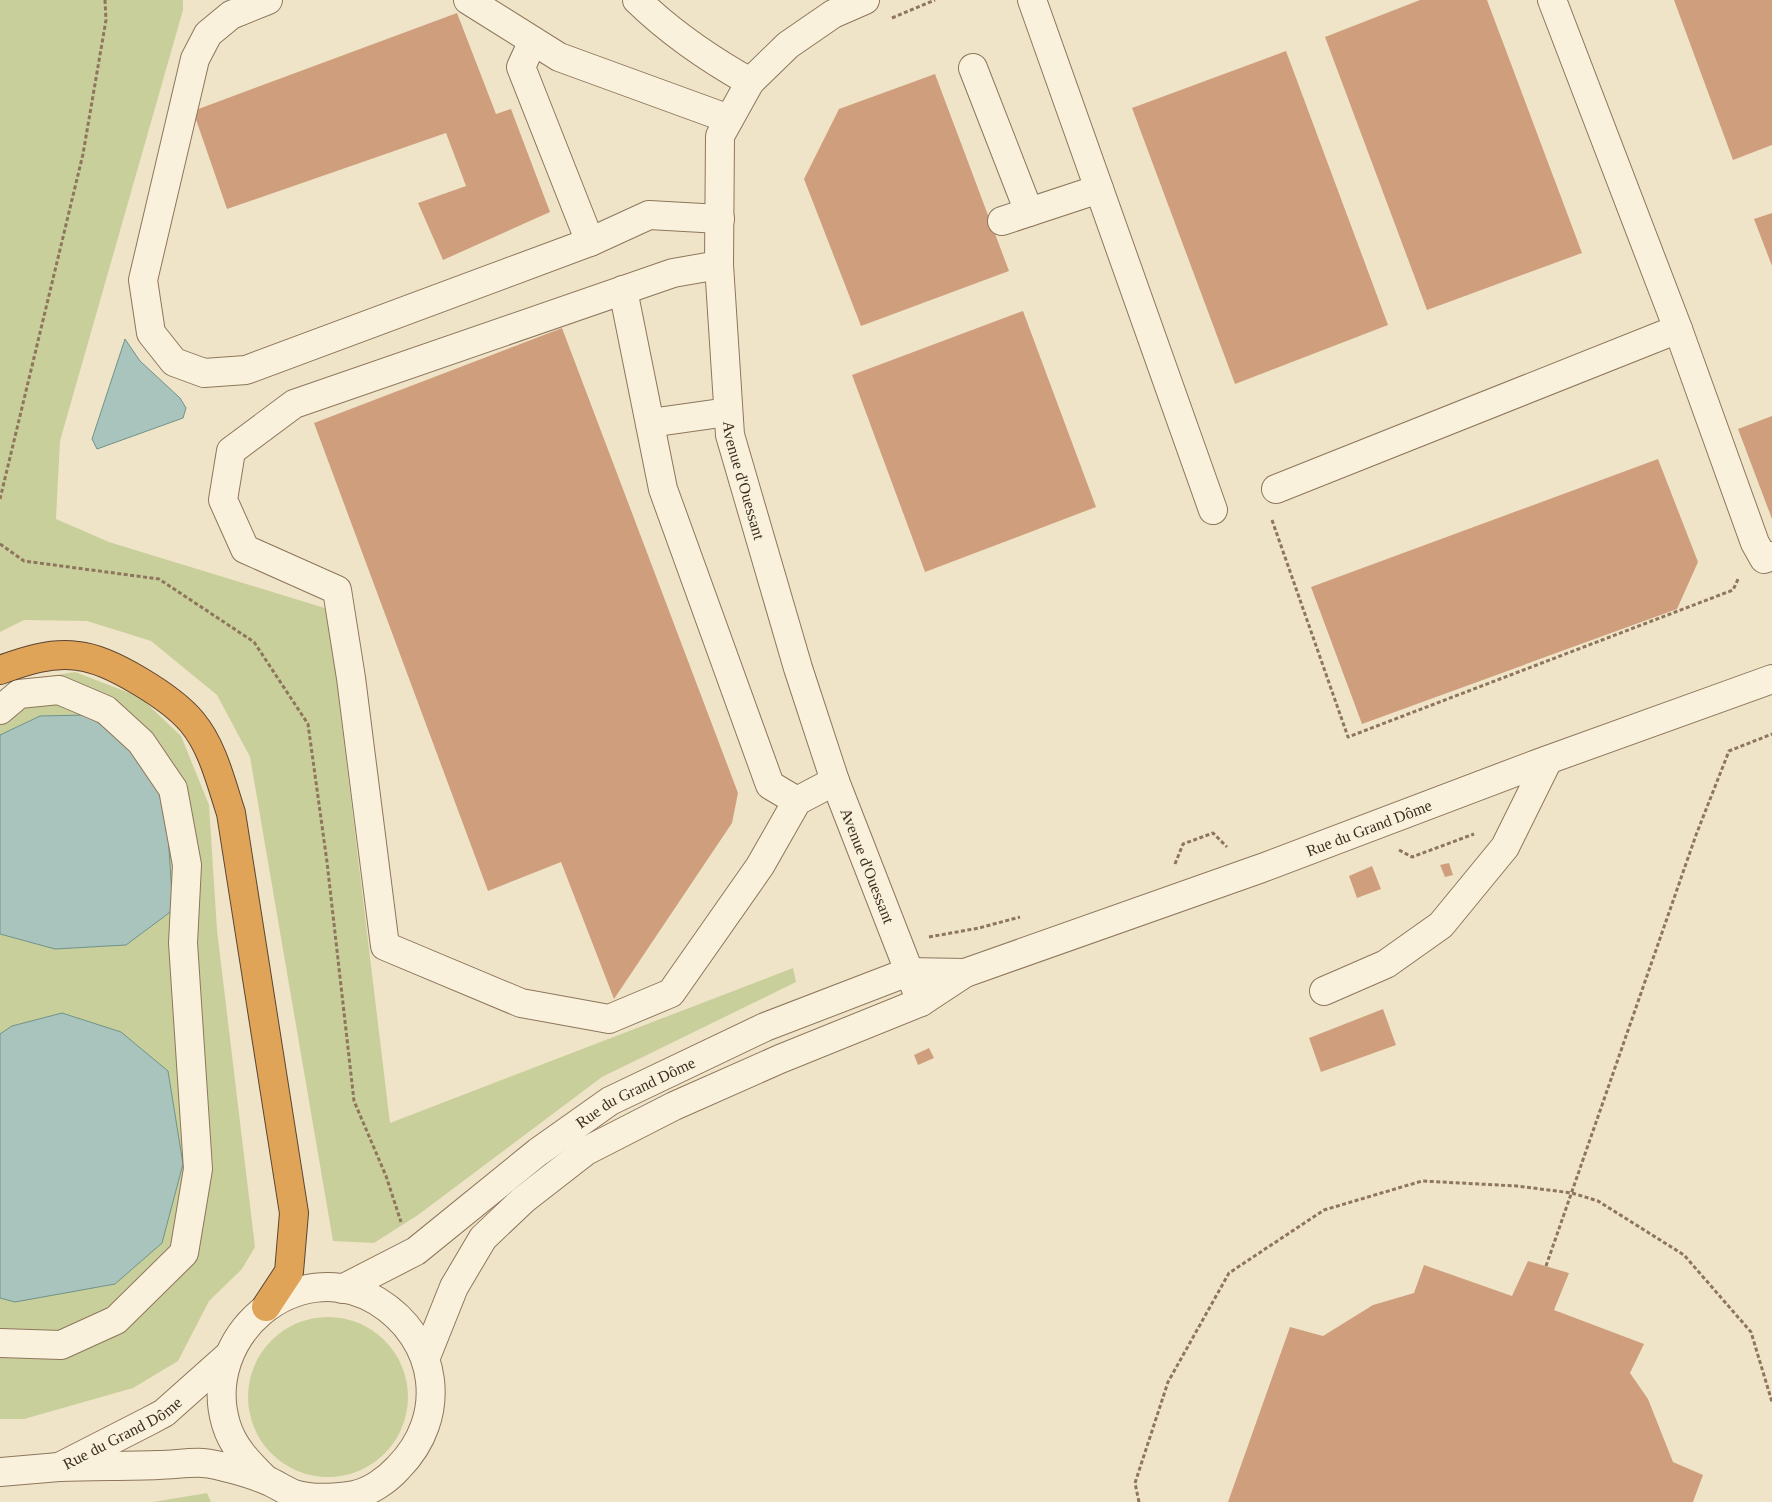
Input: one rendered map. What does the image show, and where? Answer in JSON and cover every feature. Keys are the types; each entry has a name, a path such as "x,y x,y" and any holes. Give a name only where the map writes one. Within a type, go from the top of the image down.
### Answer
{"highway":[{"path":"0,670 33,658 78,656 117,669 161,695 192,722 215,762 231,813 294,1213 289,1272 266,1307"}],"street":[{"path":"268,0 231,15 208,34 195,59 143,280 151,333 174,362 204,373 246,370 590,242 649,215 720,219"},
{"path":"468,0 559,57 730,119"},
{"path":"637,0 658,20 712,61 750,82"},
{"name":"Avenue d'Ouessant","path":"865,0 833,14 788,45 750,82 720,136 719,265 730,435 798,668 835,781 915,989"},
{"path":"1032,0 1213,510"},
{"path":"1552,0 1763,549"},
{"path":"533,41 521,68 590,242"},
{"path":"973,68 1029,212"},
{"path":"1002,220 1099,189"},
{"path":"719,265 673,273 294,404 231,452 223,500 245,548 337,590 351,678 385,946 521,1003 609,1019 671,993 760,866 797,801 835,781"},
{"path":"623,290 663,489 770,784 797,801"},
{"path":"1272,501 1678,329"},
{"path":"650,423 728,412"},
{"name":"Rue du Grand Dôme","path":"342,1289 416,1251 538,1152 610,1101 765,1028 915,989 965,973 1262,868 1548,760 1772,679"},
{"path":"0,710 19,694 59,690 106,710 141,742 173,789 187,865 183,943 198,1169 184,1253 116,1320 61,1345 0,1342"},
{"path":"1324,990 1386,964 1441,925 1505,847 1548,760"},
{"name":"Rue du Grand Dôme","path":"426,1358 454,1287 483,1238 523,1200 586,1151 674,1106 780,1059 915,989"},
{"path":"59,1467 204,1463 267,1491 326,1499 358,1498 388,1479 412,1455 427,1425 432,1391 426,1358 413,1332 394,1311 369,1297 342,1289 316,1288 299,1292 266,1307 244,1328 228,1356 221,1390 226,1425 242,1456 267,1491"},
{"name":"Rue du Grand Dôme","path":"0,1472 59,1467 164,1413 228,1356"}],"path":[{"path":"0,499 82,154 106,20 105,0"},
{"path":"883,21 935,0"},
{"path":"1272,501 1348,737 1733,590 1763,549"},
{"path":"0,544 24,561 159,579 254,642 308,724 328,862 354,1101 386,1176 402,1226"},
{"path":"1546,1266 1696,835 1729,751 1772,734"},
{"path":"1398,849 1412,857 1477,832"},
{"path":"1139,1502 1135,1483 1168,1382 1230,1273 1324,1210 1422,1181 1518,1186 1572,1193 1598,1201 1684,1255 1751,1332 1772,1402"}],"green space":[{"path":"0,0 183,0 183,10 60,441 56,519 109,542 328,609 390,1123 793,968 796,982 602,1077 418,1215 374,1243 333,1241 250,757 217,695 151,641 87,621 24,620 0,632"},
{"path":"75,672 140,697 181,736 209,805 217,930 255,1247 242,1269 209,1301 178,1361 133,1388 24,1419 0,1419 0,693 18,681"},
{"path":"320,1317 336,1317 366,1326 385,1340 402,1366 407,1381 407,1413 402,1428 385,1454 366,1468 351,1474 336,1477 320,1477 290,1468 266,1448 257,1435 251,1420 248,1405 248,1389 257,1359 277,1335 290,1326 305,1320"},
{"path":"207,1493 211,1502 153,1502"}],"water":[{"path":"125,339 140,361 180,398 186,408 183,418 97,449 92,439"},
{"path":"87,715 140,752 166,803 173,910 126,945 55,949 0,934 0,735 40,716"},
{"path":"62,1013 121,1032 168,1071 183,1164 162,1243 115,1284 15,1302 0,1298 0,1034 12,1026"}],"building":[{"path":"1420,0 1487,0 1582,253 1427,310 1325,37"},
{"path":"1674,0 1772,0 1772,145 1733,160"},
{"path":"457,13 496,114 511,109 550,212 443,260 418,203 466,186 446,133 227,209 193,111"},
{"path":"1286,51 1388,325 1235,384 1132,108"},
{"path":"935,74 1009,271 861,326 804,179 839,109"},
{"path":"1772,213 1772,266 1754,219"},
{"path":"1023,311 1096,507 925,572 852,375"},
{"path":"562,328 738,793 732,823 614,999 561,862 488,891 314,423"},
{"path":"1772,416 1772,519 1738,429"},
{"path":"1658,459 1698,562 1677,609 1362,724 1311,587"},
{"path":"1449,863 1453,875 1445,877 1440,865"},
{"path":"1372,866 1381,889 1357,898 1349,876"},
{"path":"1383,1009 1396,1045 1321,1072 1309,1038"},
{"path":"929,1048 934,1058 918,1065 914,1055"},
{"path":"1528,1261 1569,1273 1554,1310 1644,1344 1630,1373 1648,1399 1673,1462 1703,1475 1693,1502 1228,1502 1290,1327 1323,1336 1373,1305 1414,1293 1424,1265 1512,1296"}]}
